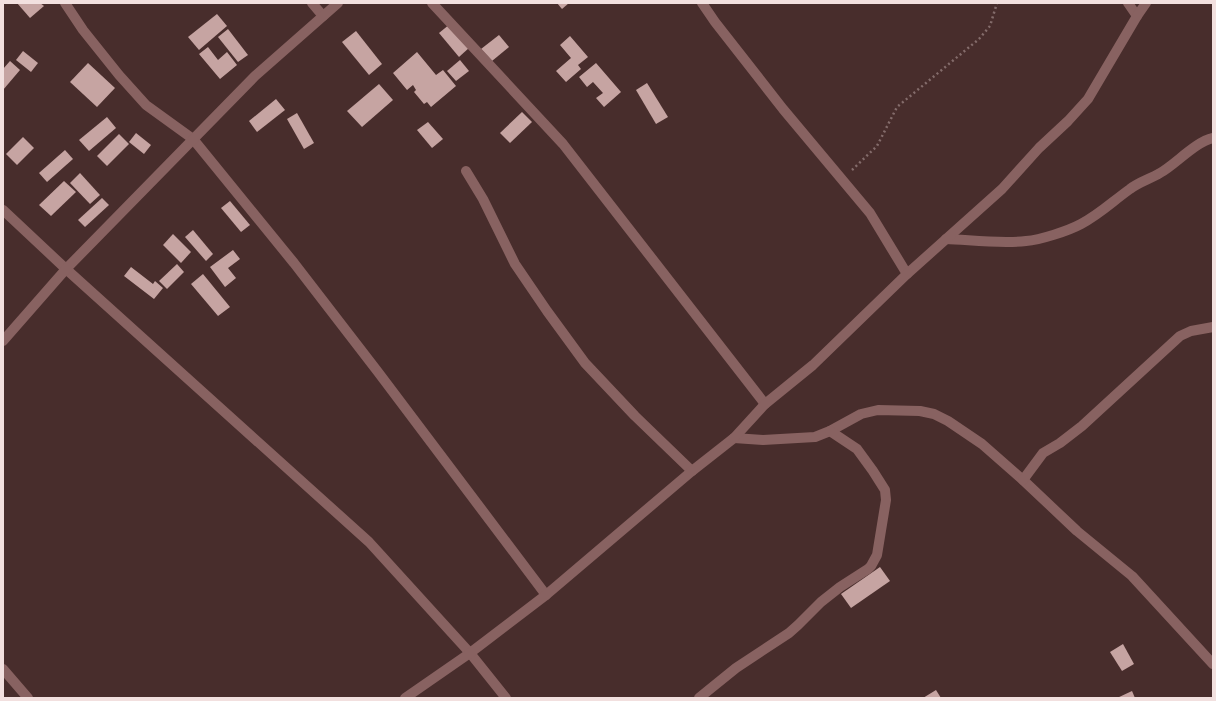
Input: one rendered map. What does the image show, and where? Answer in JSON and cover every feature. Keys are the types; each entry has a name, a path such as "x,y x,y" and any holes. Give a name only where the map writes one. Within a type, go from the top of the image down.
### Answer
{"street":[{"path":"65,3 87,36 146,105 193,139 303,275 374,366 546,595"},
{"path":"312,3 323,16"},
{"path":"3,341 66,270 255,76 338,3"},
{"path":"432,3 563,144 765,404"},
{"path":"702,3 715,22 783,109 870,214 907,274"},
{"path":"1128,3 1137,16"},
{"path":"405,698 470,653 546,595 692,471 734,438 765,404 813,365 907,274 1002,189 1039,148 1068,121 1088,99 1146,3"},
{"path":"946,238 987,241 1026,241 1057,234 1080,225 1101,212 1131,188 1175,164 1196,147 1213,138"},
{"path":"466,171 483,199 515,264 585,363 635,416 692,471"},
{"path":"3,210 66,270 369,542 470,653 506,698"},
{"path":"1023,480 1043,453 1060,443 1076,430 1180,336 1191,331 1213,326"},
{"path":"734,438 763,440 815,437 830,431 861,414 878,410 920,411 934,414 982,444 1077,531 1132,576 1213,664"},
{"path":"699,698 736,668 798,625 821,602 840,587 868,569 877,555 886,500 885,490 857,449 830,431"},
{"path":"3,668 28,698"}],"path":[{"path":"842,179 877,146 897,107 979,39 990,26 997,3"}],"building":[{"path":"17,3 40,3 44,6 30,18"},
{"path":"557,3 569,3 562,9"},
{"path":"217,14 227,26 199,50 188,37"},
{"path":"450,24 470,47 459,57 439,33"},
{"path":"228,29 248,55 238,62 218,37"},
{"path":"356,31 382,64 369,75 342,42"},
{"path":"499,35 509,47 492,61 481,49"},
{"path":"570,36 588,57 578,65 581,69 566,82 556,71 571,58 560,45"},
{"path":"208,47 218,60 227,52 237,65 220,79 199,54"},
{"path":"23,51 38,63 31,72 16,60"},
{"path":"417,52 436,75 443,70 456,86 431,107 427,102 424,104 414,92 416,90 413,85 407,90 393,73"},
{"path":"460,60 469,71 456,81 447,71"},
{"path":"10,61 20,70 3,90 3,69"},
{"path":"88,63 115,88 97,107 70,82"},
{"path":"596,63 621,92 604,107 596,98 603,93 593,82 587,87 579,77"},
{"path":"647,83 668,117 656,124 636,90"},
{"path":"379,84 393,100 362,127 347,111"},
{"path":"276,99 285,110 257,132 249,121"},
{"path":"522,112 532,122 510,143 500,133"},
{"path":"297,113 314,143 304,149 287,119"},
{"path":"107,117 116,128 89,151 79,140"},
{"path":"428,122 443,139 432,148 417,130"},
{"path":"136,133 151,145 144,154 129,142"},
{"path":"119,134 129,144 107,166 97,156"},
{"path":"23,137 34,148 17,165 6,154"},
{"path":"65,150 73,159 47,182 39,173"},
{"path":"80,173 100,195 90,204 70,183"},
{"path":"64,181 76,192 51,216 39,205"},
{"path":"102,198 109,205 85,227 78,220"},
{"path":"230,201 250,225 241,232 221,208"},
{"path":"193,230 213,254 206,261 185,237"},
{"path":"173,234 191,252 181,263 163,245"},
{"path":"233,250 240,259 228,268 236,278 225,287 210,267"},
{"path":"177,264 184,272 167,289 159,281"},
{"path":"131,267 153,284 155,281 163,288 154,299 124,276"},
{"path":"203,274 230,307 218,316 191,284"},
{"path":"880,567 890,581 851,608 841,594"},
{"path":"1123,644 1134,664 1122,671 1110,652"},
{"path":"936,690 941,698 923,698"},
{"path":"1132,691 1135,698 1117,698"}]}
